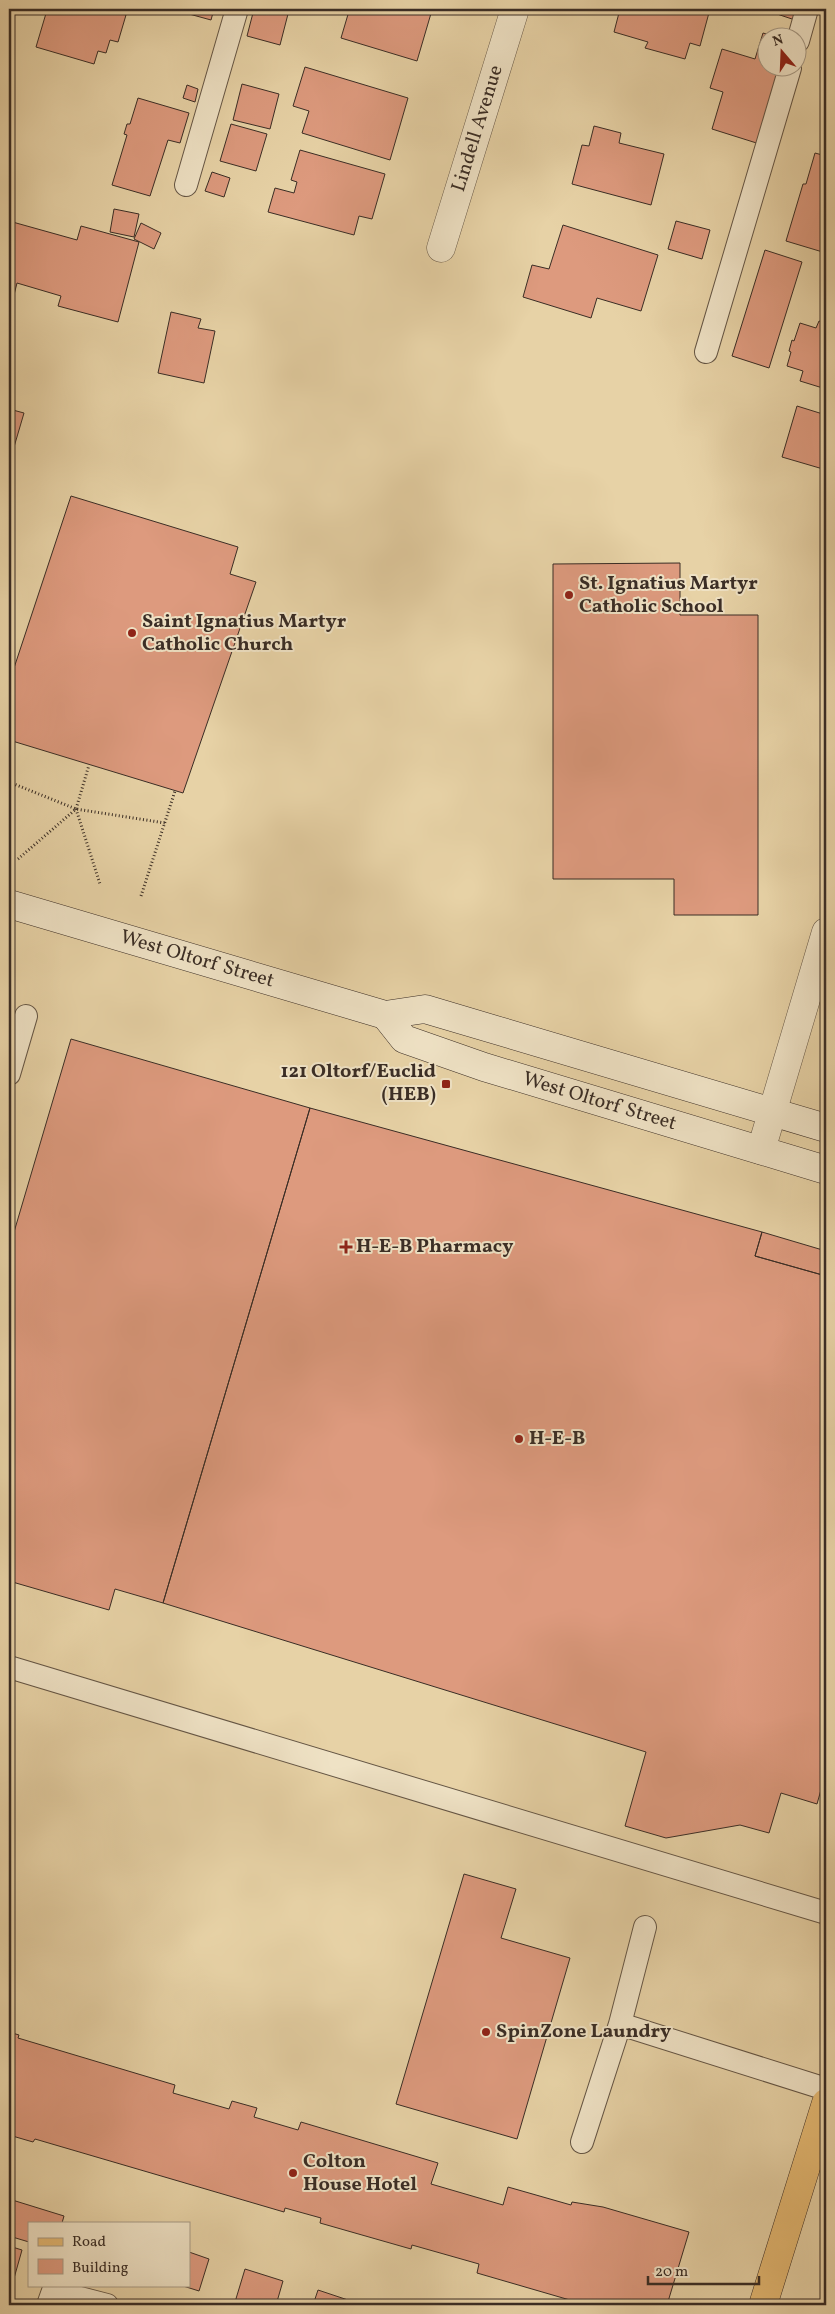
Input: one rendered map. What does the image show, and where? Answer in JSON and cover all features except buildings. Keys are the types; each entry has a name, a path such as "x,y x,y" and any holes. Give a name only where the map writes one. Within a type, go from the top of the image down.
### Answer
{"main road":[{"name":"Lindell Avenue","path":"441,248 515,9"},
{"name":"West Oltorf Street","path":"9,904 385,1015 425,1009 772,1110 826,1128"},
{"path":"761,1150 826,932"},
{"name":"West Oltorf Street","path":"385,1015 404,1039 484,1067 826,1170"},
{"path":"763,2305 826,2102"}],"lane":[{"path":"186,185 237,9"},
{"path":"802,28 807,9"},
{"path":"706,352 787,78"},
{"path":"9,1074 26,1016"},
{"path":"9,1667 826,1913"},
{"path":"582,2142 620,2024 645,1927"},
{"path":"620,2024 826,2089"},
{"path":"48,2305 53,2291 107,2305"}],"path":[{"path":"18,859 76,809 89,765"},
{"path":"9,782 76,809 165,823"},
{"path":"142,896 175,791"},
{"path":"76,809 100,884"}],"place":[{"name":"St. Ignatius Martyr Catholic School","path":"569,595"},
{"name":"Saint Ignatius Martyr Catholic Church","path":"132,633"},
{"name":"121 Oltorf/Euclid (HEB)","path":"446,1084"},
{"name":"H-E-B Pharmacy","path":"346,1247"},
{"name":"H-E-B","path":"519,1439"},
{"name":"SpinZone Laundry","path":"486,2032"},
{"name":"Colton House Hotel","path":"293,2173"}]}
